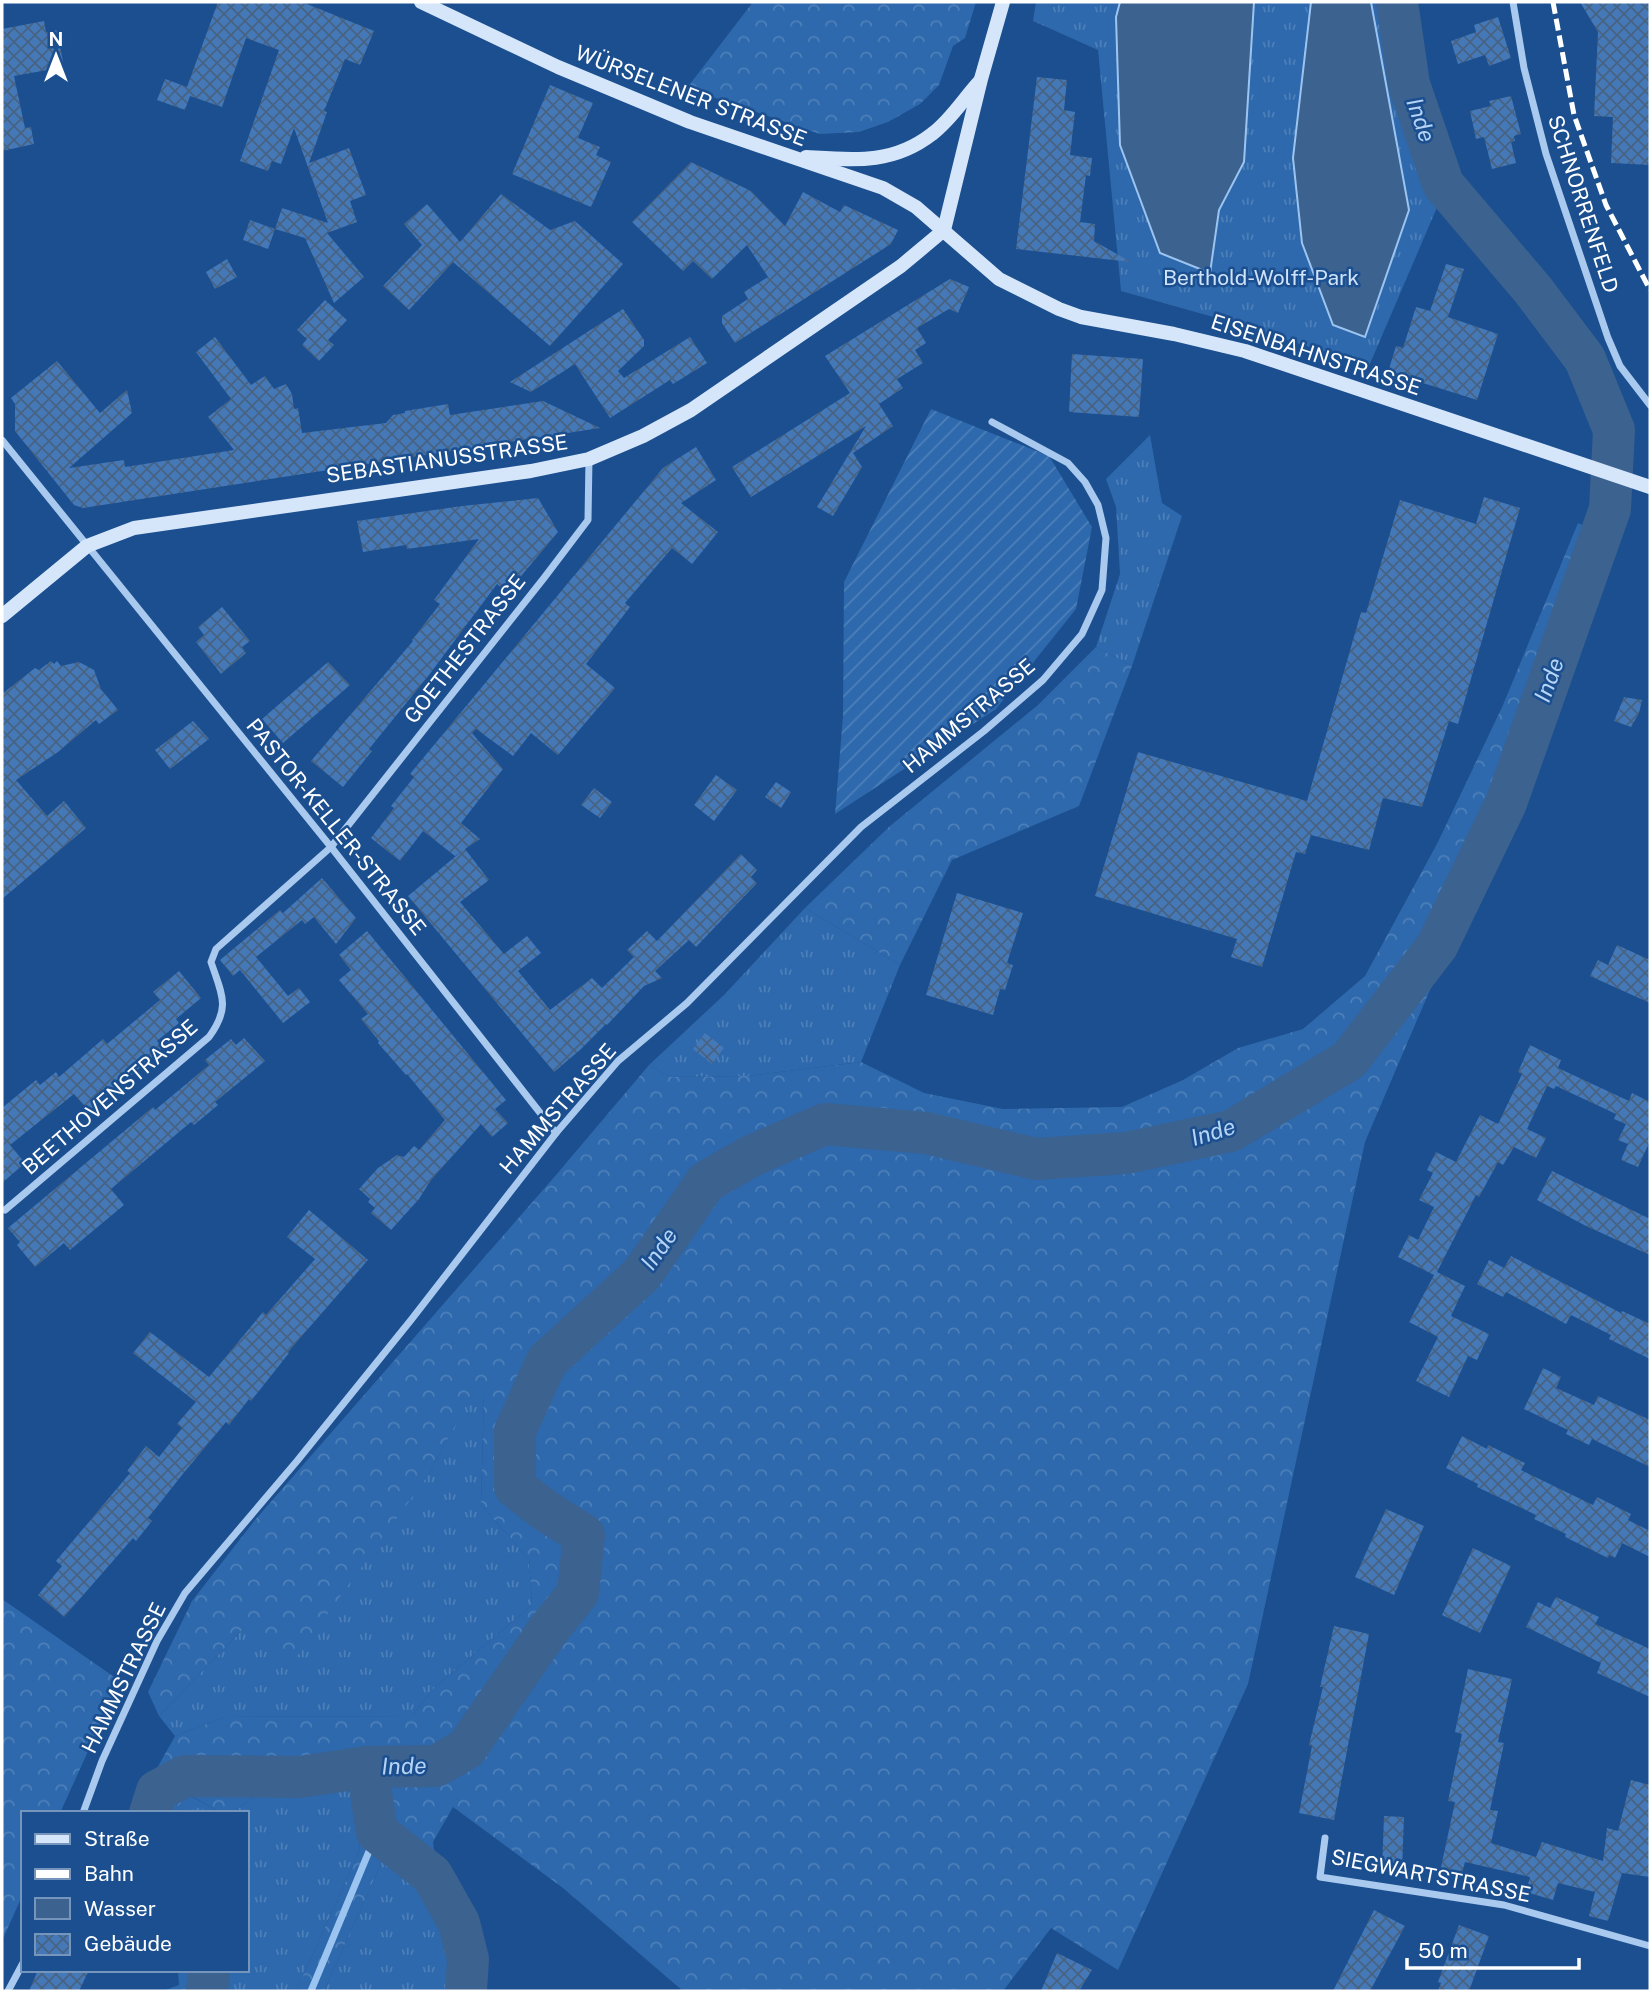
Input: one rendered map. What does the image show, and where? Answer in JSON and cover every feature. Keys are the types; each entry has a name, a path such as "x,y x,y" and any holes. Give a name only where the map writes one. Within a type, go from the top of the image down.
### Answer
{"main road":[{"name":"WÜRSELENER STRASSE","path":"421,2 558,67 691,122 883,188 916,207 944,230"},
{"path":"944,230 1003,2"},
{"path":"785,155 855,161 889,156 906,150 933,134 981,79"},
{"name":"SEBASTIANUSSTRASSE","path":"2,617 87,546 134,528 531,471 589,459 643,436 691,410 901,266 944,230"},
{"name":"EISENBAHNSTRASSE","path":"944,230 999,279 1059,309 1081,317 1174,334 1245,351 1650,487"}],"street":[{"name":"SCHNORRENFELD","path":"1513,2 1524,68 1546,154 1608,338 1620,366 1650,405"},
{"name":"HAMMSTRASSE","path":"84,1811 102,1761 157,1641 185,1593 411,1320 556,1133 618,1061 687,1003 861,827 1043,680 1082,634 1102,590 1106,538 1098,505 1085,482 1068,463 992,422"},
{"name":"PASTOR-KELLER-STRASSE","path":"2,440 331,847 556,1133"},
{"name":"GOETHESTRASSE","path":"331,847 587,520 589,459"},
{"name":"BEETHOVENSTRASSE","path":"5,1210 209,1037 219,1023 224,1008 211,962 216,949 331,847"},
{"name":"SIEGWARTSTRASSE","path":"1325,1838 1320,1877 1504,1905 1650,1945"},
{"path":"8,1991 21,1967"}],"green space":[{"path":"753,2 976,2 965,38 953,46 939,85 920,104 888,122 859,132 820,134 687,88"},
{"name":"Berthold-Wolff-Park","path":"1036,2 1120,2 1116,18 1210,272 1219,210 1244,162 1254,2 1311,2 1293,158 1302,243 1333,325 1409,210 1371,2 1386,2 1397,65 1438,205 1369,366 1121,291 1098,50 1033,21"},
{"path":"931,409 1049,456 1092,527 1076,609 996,709 835,814 843,716 844,582"},
{"path":"1150,435 1162,503 1182,516 1132,666 1096,647 1120,574 1116,507 1106,479"},
{"path":"1578,523 1611,538 1579,613 1508,807 1365,1142 1248,1684 1118,1970 1051,1928 1003,1991 683,1991 563,1888 453,1807 433,1842 436,1867 414,1878 384,1857 324,1991 296,1991 360,1850 350,1781 326,1787 258,1794 234,1811 218,1811 186,1793 176,1811 133,1811 175,1736 225,1717 412,1716 433,1689 532,1605 529,1559 481,1505 484,1391 473,1392 429,1474 297,1656 243,1629 159,1716 148,1692 192,1601 255,1520 649,1065 670,1077 748,1076 861,1062 924,1093 1003,1109 1122,1107 1183,1080 1238,1048 1303,1029 1365,976 1438,842 1503,705"},
{"path":"1096,647 1132,666 1079,806 952,860 900,965 805,908 890,826 1038,705"},
{"path":"805,908 900,965 861,1062 748,1076 670,1077 649,1065 725,994"},
{"path":"473,1391 484,1391 481,1505 529,1559 532,1605 433,1689 412,1716 225,1717 175,1736 159,1716 243,1629 429,1474"},
{"path":"2,1599 120,1681 61,1811 21,1811 21,1898 2,1941"},
{"path":"350,1781 360,1850 296,1991 216,1991 220,1972 248,1972 248,1811 234,1811 258,1794 326,1787"},
{"path":"185,1793 217,1811 176,1811"},
{"path":"384,1857 414,1878 423,1873 444,1908 460,1959 459,1991 324,1991"},
{"path":"178,1972 220,1972 216,1991 163,1991 179,1985"}],"water":[{"path":"1120,2 1254,2 1244,162 1219,210 1210,273 1160,253 1120,145 1116,17"},
{"path":"1311,2 1371,2 1409,210 1365,337 1333,325 1302,243 1293,158"}],"building":[{"path":"218,2 302,2 374,31 360,65 345,59 324,111 327,112 309,163 349,148 366,195 350,201 357,222 327,233 364,277 334,303 305,238 275,229 282,208 328,223 294,128 281,164 272,161 268,171 240,161 279,50 246,38 222,107 190,96 185,110 157,100 165,79 187,87"},
{"path":"1580,2 1650,2 1650,165 1611,163 1613,117 1594,116 1598,32"},
{"path":"1498,17 1511,58 1489,66 1485,55 1458,64 1451,41 1476,32 1474,25"},
{"path":"44,21 46,32 57,30 64,67 14,76 25,128 31,127 34,144 2,151 2,29"},
{"path":"1037,77 1067,80 1064,110 1075,112 1070,155 1092,158 1090,176 1086,175 1080,222 1095,224 1094,241 1131,262 1016,249"},
{"path":"550,85 593,103 578,138 600,147 596,155 611,162 591,207 512,174"},
{"path":"1511,96 1521,134 1514,136 1515,141 1511,142 1516,163 1492,169 1484,137 1476,139 1470,111 1491,106 1489,101"},
{"path":"691,162 751,191 785,226 803,192 840,212 844,205 898,230 891,244 735,343 722,323 722,316 748,299 744,292 768,277 747,245 712,279 693,261 683,271 632,222"},
{"path":"501,194 550,230 575,221 623,264 550,346 453,262 409,310 383,286 422,245 404,224 427,204 460,242"},
{"path":"250,220 275,229 268,249 243,240"},
{"path":"227,259 237,277 215,289 206,272"},
{"path":"1446,264 1464,269 1448,317 1498,334 1477,400 1388,372 1396,346 1403,348 1416,307 1430,311"},
{"path":"950,279 969,287 958,313 949,309 917,328 926,343 915,350 923,363 897,379 903,388 879,404 893,426 853,453 862,467 833,516 817,507 866,426 751,497 732,467 850,393 825,356"},
{"path":"325,300 347,320 328,340 334,345 319,361 302,345 307,339 297,330"},
{"path":"623,309 644,340 644,346 618,371 624,378 690,337 707,363 673,384 670,380 610,418 575,364 531,392 510,382"},
{"path":"215,337 251,385 265,376 274,389 286,384 292,394 294,409 298,408 302,433 386,423 393,415 405,411 448,404 450,415 543,401 600,428 83,508 74,505 15,431 15,404 11,398 57,361 100,413 127,390 132,413 69,468 124,460 125,467 234,450 208,417 231,399 196,352"},
{"path":"1072,354 1143,359 1139,417 1069,412"},
{"path":"696,447 716,480 681,503 718,532 692,564 672,548 625,603 630,607 586,664 615,688 558,755 531,733 513,756 476,729 472,733 503,769 461,823 480,839 465,849 489,880 460,902 504,954 527,936 541,953 518,971 550,1010 592,978 602,988 634,957 627,950 647,931 657,941 741,854 757,870 751,877 757,883 696,947 689,940 655,971 662,978 644,986 607,1025 554,1072 408,896 462,851 455,856 423,831 400,861 371,838 414,777 410,774 663,468"},
{"path":"1484,497 1520,508 1458,724 1449,721 1422,807 1383,798 1369,850 1311,835 1305,854 1296,852 1262,967 1231,957 1237,939 1095,896 1138,752 1307,801 1361,612 1366,613 1400,500 1476,524"},
{"path":"538,498 558,532 507,593 497,584 369,749 372,751 343,787 311,761 413,641 440,604 434,600 479,539 407,549 406,545 363,552 357,521"},
{"path":"222,607 250,641 242,647 246,653 221,674 196,642 204,635 198,627"},
{"path":"51,661 54,664 57,661 61,666 79,662 94,670 101,689 118,710 99,724 96,720 58,752 16,780 47,816 64,801 86,828 2,899 2,694 35,668 39,670"},
{"path":"328,662 350,685 283,743 262,719"},
{"path":"1624,697 1642,700 1639,713 1631,727 1614,721"},
{"path":"193,721 209,739 170,769 155,750"},
{"path":"716,775 737,790 714,821 694,805"},
{"path":"776,782 791,792 781,808 765,797"},
{"path":"594,788 612,802 600,818 581,805"},
{"path":"322,878 356,918 336,944 314,917 305,924 302,920 256,957 288,996 299,988 310,1002 283,1023 240,970 233,976 220,960 280,910 283,913"},
{"path":"957,893 1023,913 1007,963 1013,965 1005,990 1000,989 993,1015 926,995"},
{"path":"367,931 506,1100 495,1109 508,1123 492,1137 481,1124 391,1230 371,1213 375,1208 359,1189 378,1168 397,1155 404,1157 414,1146 419,1150 445,1120 378,1043 361,1019 368,1014 339,980 351,970 339,955"},
{"path":"1617,945 1650,960 1650,1003 1590,976 1598,960 1608,965"},
{"path":"179,971 201,998 176,1019 179,1023 157,1041 163,1048 89,1111 74,1094 10,1145 25,1163 2,1183 2,1108 36,1080 40,1085 56,1072 59,1077 103,1039 107,1044 160,1000 153,992"},
{"path":"705,1033 724,1048 712,1064 693,1049"},
{"path":"244,1038 265,1061 215,1102 218,1105 194,1125 191,1122 111,1189 124,1205 70,1250 64,1243 35,1267 17,1245 20,1242 8,1228 153,1107 155,1110 209,1065 205,1060 231,1039 236,1045"},
{"path":"1530,1045 1561,1060 1558,1068 1629,1101 1632,1093 1650,1102 1650,1141 1638,1167 1621,1160 1628,1144 1618,1140 1626,1124 1614,1119 1616,1114 1556,1086 1554,1089 1547,1086 1527,1129 1546,1138 1536,1158 1514,1147 1503,1165 1498,1162 1479,1197 1476,1195 1437,1272 1465,1286 1451,1316 1489,1334 1477,1360 1468,1356 1449,1397 1416,1381 1438,1337 1409,1322 1434,1275 1398,1257 1409,1235 1418,1240 1434,1207 1419,1200 1433,1173 1427,1170 1436,1152 1456,1162 1480,1115 1498,1124 1522,1074 1518,1072"},
{"path":"1552,1171 1650,1219 1650,1255 1537,1200"},
{"path":"309,1210 368,1260 288,1352 251,1401 249,1399 229,1425 226,1422 182,1475 148,1518 152,1521 136,1541 133,1538 64,1617 38,1595 62,1566 56,1561 130,1473 127,1471 146,1446 159,1457 182,1428 177,1424 196,1402 133,1353 150,1332 209,1377 263,1312 266,1315 315,1259 287,1237"},
{"path":"1511,1256 1621,1313 1622,1311 1650,1324 1650,1359 1609,1339 1611,1335 1571,1315 1566,1324 1506,1292 1503,1297 1477,1284 1489,1260 1504,1268"},
{"path":"1543,1368 1561,1377 1556,1388 1594,1405 1598,1396 1650,1420 1650,1467 1592,1439 1589,1445 1566,1434 1568,1430 1524,1409"},
{"path":"1462,1436 1487,1449 1488,1445 1525,1463 1521,1470 1593,1505 1597,1497 1631,1514 1628,1520 1650,1531 1650,1557 1622,1543 1615,1558 1609,1555 1608,1558 1534,1519 1536,1515 1477,1487 1478,1484 1446,1468"},
{"path":"1386,1509 1424,1526 1394,1595 1355,1577"},
{"path":"1473,1548 1511,1566 1480,1633 1442,1615"},
{"path":"1556,1597 1599,1617 1595,1624 1650,1649 1650,1697 1597,1673 1601,1663 1526,1627 1538,1602 1550,1608"},
{"path":"1334,1626 1369,1634 1334,1820 1299,1813 1312,1746 1309,1745"},
{"path":"1468,1669 1512,1679 1498,1742 1504,1743 1490,1810 1498,1811 1491,1843 1536,1857 1542,1842 1603,1861 1607,1828 1618,1831 1631,1780 1650,1785 1650,1877 1622,1873 1608,1921 1589,1916 1595,1892 1558,1883 1553,1900 1526,1892 1530,1877 1465,1862 1461,1877 1440,1872 1455,1802 1448,1801 1462,1734 1455,1732"},
{"path":"1384,1816 1404,1817 1402,1870 1382,1869"},
{"path":"1374,1910 1405,1926 1370,1991 1333,1991"},
{"path":"1459,1925 1489,1936 1469,1991 1438,1991 1441,1983 1438,1982"},
{"path":"1057,1953 1092,1970 1079,1991 1041,1991"},
{"path":"37,1972 88,1972 79,1991 29,1991"}],"waterway":[{"name":"Inde","path":"151,1811 157,1791 185,1776 300,1777 367,1767 436,1766 466,1749 549,1629 578,1593 584,1535 515,1487 515,1431 547,1361 642,1274 706,1182 751,1156 825,1124 926,1133 1036,1159 1126,1153 1231,1131 1349,1060 1437,946 1506,803 1610,509 1614,430 1585,359 1533,290 1443,184 1409,84 1397,2"},
{"name":"Inde","path":"367,1767 377,1832 432,1875 459,1923 468,1959 466,1991"},
{"path":"311,1991 377,1832"},
{"name":"Inde","path":"207,1991 209,1972"}],"railway":[{"path":"1553,2 1574,115 1606,205 1650,290"}]}
